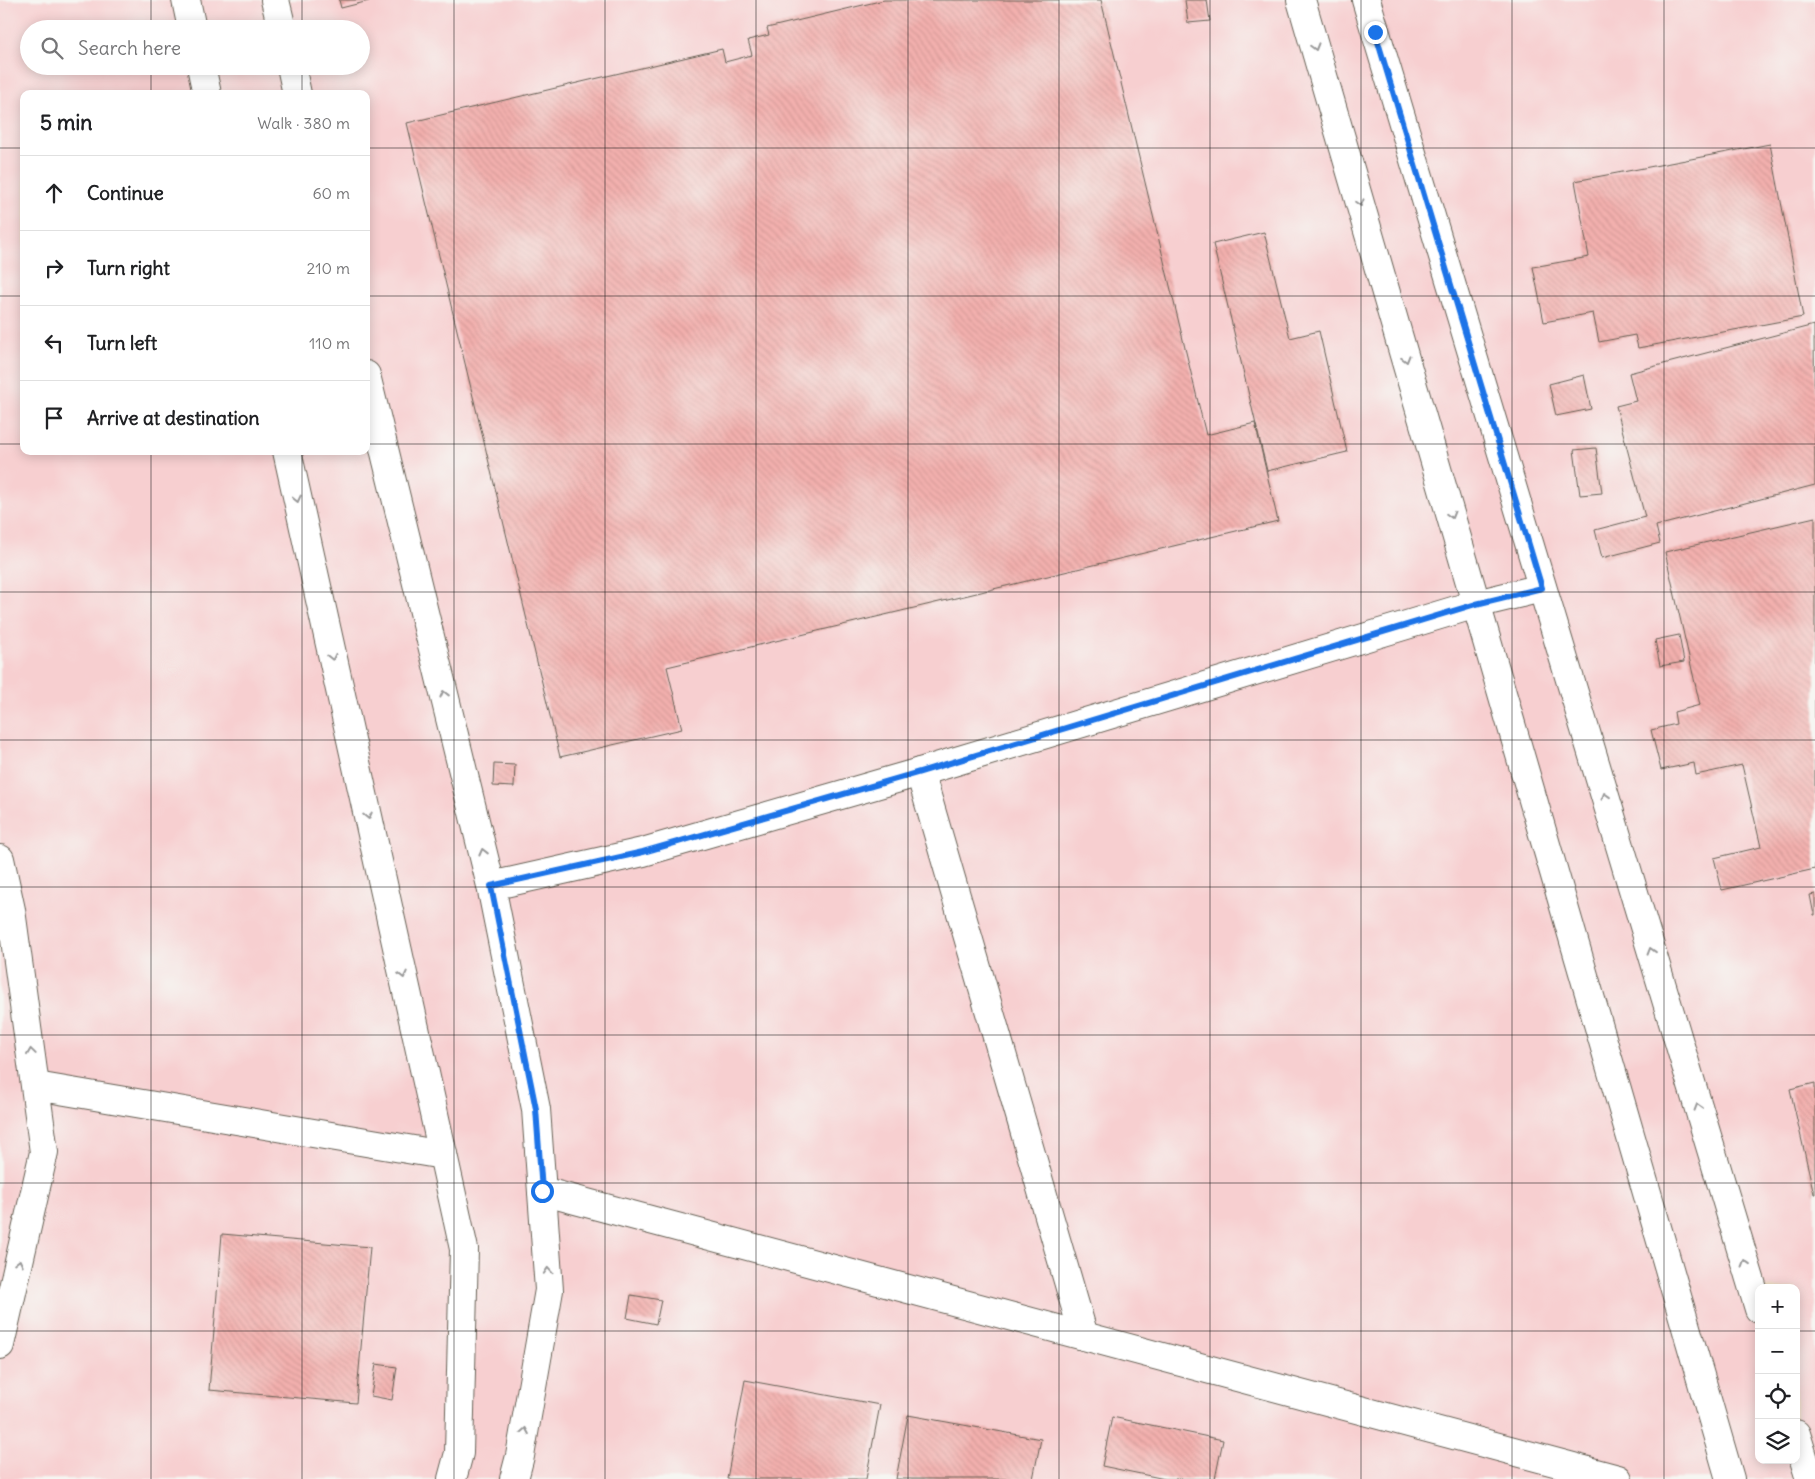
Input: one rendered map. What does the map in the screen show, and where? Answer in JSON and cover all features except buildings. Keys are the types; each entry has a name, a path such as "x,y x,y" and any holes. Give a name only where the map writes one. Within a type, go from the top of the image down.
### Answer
{"street":[{"path":"186,0 190,20"},
{"path":"275,0 280,20"},
{"path":"1301,0 1730,1479"},
{"path":"1366,0 1755,1296"},
{"path":"203,75 206,90"},
{"path":"293,75 297,90"},
{"path":"370,391 491,886 536,1109 549,1290 520,1456 514,1479"},
{"path":"287,455 464,1249 459,1453 452,1479"},
{"path":"491,886 643,852 920,772 1476,604 1542,588"},
{"path":"920,772 1084,1336"},
{"path":"0,858 11,910 44,1152 0,1345"},
{"path":"36,1086 443,1155"},
{"path":"542,1191 1618,1479"},
{"path":"1800,1447 1810,1479"}],"shaded area":[{"path":"0,0 1815,0 1815,1479 0,1479"}],"route":[{"path":"542,1191 536,1109 491,886 643,852 920,772 1476,604 1542,588 1375,32"}]}
